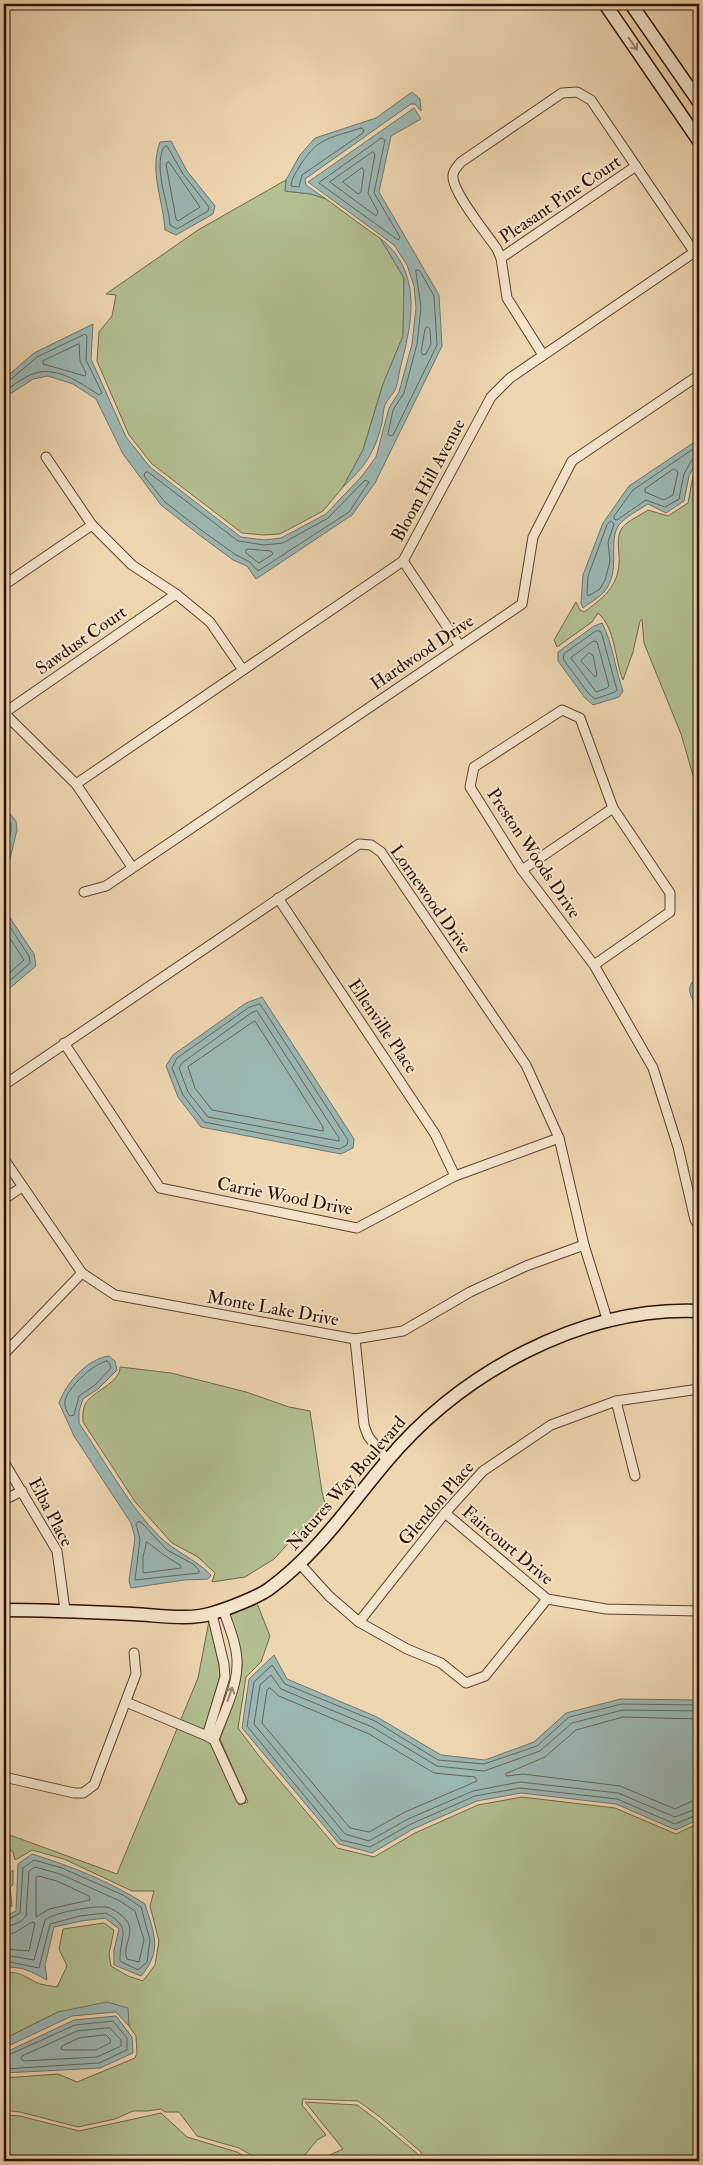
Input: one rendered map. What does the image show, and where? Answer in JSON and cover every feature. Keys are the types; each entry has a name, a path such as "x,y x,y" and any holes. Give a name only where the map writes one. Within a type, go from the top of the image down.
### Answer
{"street":[{"path":"605,4 699,141"},
{"path":"631,4 699,102"},
{"path":"543,355 507,298 501,258 454,184 453,176 461,162 562,93 570,91 584,94 590,100 698,254"},
{"name":"Pleasant Pine Court","path":"501,258 636,166"},
{"name":"Bloom Hill Avenue","path":"76,784 403,561 491,397 510,378 543,355 698,254"},
{"name":"Hardwood Drive","path":"84,892 106,886 522,604 533,537 572,461 699,375"},
{"path":"46,457 92,525 132,565 176,594 210,622 243,670"},
{"path":"4,585 92,525"},
{"path":"403,561 460,646"},
{"name":"Sawdust Court","path":"4,713 176,594"},
{"name":"Preston Woods Drive","path":"594,965 670,912 670,892 612,808 580,718 562,710 474,766 470,787 522,870 594,965 653,1068 678,1147 695,1220 699,1226"},
{"path":"4,713 76,784 132,867"},
{"path":"522,870 612,808"},
{"name":"Lornewood Drive","path":"4,1085 358,844 371,845 381,852 526,1065 558,1138 584,1245 608,1322"},
{"name":"Ellenville Place","path":"278,898 436,1134 455,1176"},
{"name":"Carrie Wood Drive","path":"64,1043 160,1188 357,1228 455,1176 558,1138"},
{"name":"Monte Lake Drive","path":"4,1159 82,1273 115,1295 355,1339 403,1331 470,1292 526,1266 584,1245"},
{"path":"4,1199 22,1187"},
{"path":"4,1354 82,1273"},
{"name":"Natures Way Boulevard","path":"4,1610 65,1610 190,1616 218,1611 267,1591 300,1564 387,1460 422,1422 464,1388 514,1356 563,1335 608,1322 647,1314 699,1311"},
{"path":"355,1339 364,1425 368,1436 387,1460"},
{"name":"Glendon Place","path":"360,1622 445,1514 483,1471 551,1425 616,1401 699,1389"},
{"path":"616,1401 634,1476"},
{"name":"Elba Place","path":"4,1462 57,1551 65,1610"},
{"path":"4,1500 22,1491"},
{"name":"Faircourt Drive","path":"445,1514 547,1599 606,1608 699,1611"},
{"path":"300,1564 328,1596 360,1622 407,1649 442,1663 466,1683 486,1676 547,1599"},
{"path":"211,1738 236,1676 237,1664 232,1639 218,1611"},
{"path":"218,1611 219,1643 225,1677 211,1738 241,1799"},
{"path":"219,1643 232,1639"},
{"path":"4,1777 74,1794 88,1791 94,1785 136,1674 134,1653"},
{"path":"126,1702 211,1738"}],"green space":[{"path":"286,180 285,191 311,194 326,199 380,238 404,278 403,336 383,384 363,450 343,487 323,511 280,534 242,533 152,464 129,435 97,361 99,332 112,316 116,295 106,294 198,230"},
{"path":"699,466 699,796 681,734 644,643 642,619 623,680 611,635 604,620 598,613 592,622 557,647 554,640 576,602 580,610 584,612 603,597 612,586 618,571 618,541 624,525 648,510 668,516 688,503 693,476"},
{"path":"120,1367 171,1373 246,1392 289,1407 310,1411 325,1504 274,1559 245,1577 212,1582 215,1573 198,1557 172,1543 136,1503 83,1422 83,1410 86,1403 116,1377"},
{"path":"256,1601 270,1636 261,1662 246,1677 238,1728 259,1756 337,1848 374,1857 415,1833 478,1805 522,1797 615,1808 676,1834 699,1823 699,2161 422,2161 421,2152 358,2101 303,2099 302,2105 326,2135 317,2140 300,2161 261,2161 239,2148 197,2136 179,2112 165,2112 161,2109 133,2111 115,2119 78,2127 20,2112 4,2110 4,2078 58,2074 77,2082 135,2058 137,2053 136,2036 129,2026 127,2008 58,2012 4,2039 4,1974 19,1974 40,1984 57,1987 67,1966 59,1949 63,1929 104,1923 114,1930 109,1954 111,1966 128,1976 143,1981 155,1965 159,1941 150,1906 154,1891 132,1891 64,1859 32,1850 15,1860 13,1852 4,1845 4,1833 117,1874 198,1678 209,1621 220,1676 203,1733 206,1740 213,1746 239,1805 248,1802 220,1739 240,1683 242,1665 236,1632 229,1612"},
{"path":"13,1870 13,1885 10,1887 12,1906 4,1908 4,1878"},
{"path":"305,2102 357,2105 419,2155 418,2161 316,2161 343,2149"},
{"path":"161,2113 187,2137 237,2152 253,2161 4,2161 4,2115 20,2116 79,2131"}],"water":[{"path":"412,92 420,99 421,111 415,104 411,104 305,179 306,185 326,199 311,194 285,191 286,180 300,155 315,138 376,118"},
{"path":"414,108 421,119 391,136 379,192 439,295 442,346 375,483 352,515 256,579 247,566 233,560 161,505 123,454 96,399 73,384 48,376 33,379 4,398 4,379 34,353 93,324 91,359 126,437 150,467 241,537 264,540 281,538 326,514 362,476 376,457 389,408 399,392 412,344 416,308 414,286 407,265 394,245 308,182"},
{"path":"171,141 187,171 215,206 213,214 176,235 165,230 156,175 157,153 160,142"},
{"path":"380,238 393,251 403,266 408,281 411,297 409,331 396,388 385,405 376,442 363,466 343,487 363,450 383,384 403,336 404,278"},
{"path":"699,439 699,457 689,476 684,501 666,513 648,504 628,516 619,525 614,539 612,575 609,584 602,594 583,608 581,603 583,575 603,523 629,486"},
{"path":"602,623 609,639 623,691 619,697 593,705 585,698 558,661 558,652 594,626"},
{"path":"4,807 16,821 17,830 4,884"},
{"path":"4,909 34,954 36,966 4,993"},
{"path":"699,976 699,1013 691,997 690,988 694,980"},
{"path":"262,997 354,1139 353,1148 341,1154 201,1127 178,1097 166,1066 173,1055 246,1003"},
{"path":"109,1356 115,1361 117,1370 98,1389 83,1399 79,1411 79,1423 137,1511 165,1542 211,1575 208,1579 184,1580 131,1588 129,1581 135,1538 131,1523 74,1436 59,1403 62,1395 78,1373 93,1362"},
{"path":"274,1655 287,1679 377,1717 441,1755 485,1760 534,1742 566,1713 621,1699 699,1700 699,1819 676,1830 616,1804 521,1793 477,1801 413,1829 372,1853 339,1844 242,1728 249,1679"},
{"path":"32,1854 90,1875 145,1904 155,1941 152,1958 141,1976 114,1965 114,1950 119,1929 105,1918 54,1927 45,1965 47,1980 21,1968 4,1969 4,1917 16,1911 18,1864"},
{"path":"107,2002 128,2008 129,2026 116,2012 72,2016 4,2048 4,2039 58,2012"},
{"path":"116,2016 132,2037 133,2053 100,2068 4,2073 4,2053 74,2020"}]}
